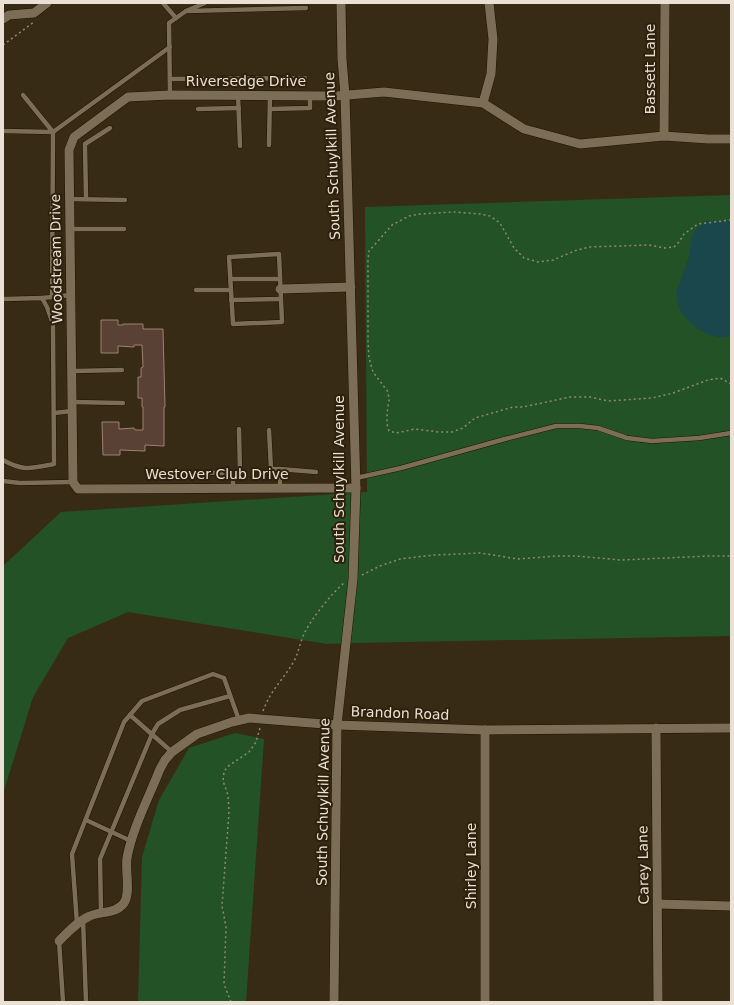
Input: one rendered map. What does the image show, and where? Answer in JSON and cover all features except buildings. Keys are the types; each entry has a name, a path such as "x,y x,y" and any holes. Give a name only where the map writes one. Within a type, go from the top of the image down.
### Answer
{"street":[{"path":"3,19 9,15 34,13 47,3"},
{"name":"South Schuylkill Avenue","path":"334,1002 337,725 353,579 356,488 346,95 342,59 341,3"},
{"path":"489,3 493,39 491,74 483,103 524,130 580,144 664,136 708,140 731,139"},
{"name":"Bassett Lane","path":"664,136 665,3"},
{"name":"Riversedge Drive","path":"170,94 310,96 384,92 483,103"},
{"name":"Woodstream Drive","path":"75,485 72,407 69,150 74,137 128,97 170,94"},
{"path":"280,294 351,287"},
{"name":"Westover Club Drive","path":"75,485 233,488 356,488"},
{"name":"Brandon Road","path":"59,941 80,922 91,915 115,910 124,903 127,896 126,861 131,841 165,760 172,752 197,734 239,720 249,718 337,725 485,730 731,728"},
{"name":"Carey Lane","path":"656,728 658,1002"},
{"name":"Shirley Lane","path":"485,730 485,1002"},
{"path":"658,904 731,906"}],"lane":[{"path":"163,3 176,18"},
{"path":"170,94 169,23 196,4 205,3"},
{"path":"186,11 306,8"},
{"path":"3,131 53,132 170,48"},
{"path":"170,79 305,78"},
{"path":"22,95 53,132 52,297"},
{"path":"238,95 240,146"},
{"path":"269,145 270,95"},
{"path":"270,109 310,108 310,96"},
{"path":"198,109 239,108"},
{"path":"86,199 85,144 110,128"},
{"path":"70,199 125,200"},
{"path":"70,229 124,229"},
{"path":"279,254 282,322 233,324 230,279 229,257 279,254"},
{"path":"230,279 280,280"},
{"path":"196,290 231,290"},
{"path":"231,300 280,294"},
{"path":"3,299 42,298 71,295"},
{"path":"3,460 13,466 26,469 54,464 53,324 42,298"},
{"path":"72,370 122,370"},
{"path":"54,413 72,407 123,403"},
{"path":"356,478 401,468 556,426 598,428 627,438 652,441 699,438 731,433"},
{"path":"195,472 240,474 239,429"},
{"path":"269,430 271,469 316,472"},
{"path":"280,469 280,488"},
{"path":"233,474 233,488"},
{"path":"3,481 75,485"},
{"path":"86,1002 80,922 72,854 124,722 142,701 213,674 224,678 239,720"},
{"path":"101,913 100,859 152,734 158,724 180,710 230,696"},
{"path":"130,716 172,752"},
{"path":"86,820 131,841"},
{"path":"59,941 63,1002"}],"path":[{"path":"3,45 37,20"},
{"path":"731,220 698,224 684,234 674,247 666,248 649,245 590,247 577,250 554,260 538,262 524,258 514,248 500,224 490,216 454,212 410,216 392,225 369,251 368,341 369,358 373,372 388,392 389,400 387,424 389,431 396,433 415,428 439,432 452,432 464,428 475,418 513,407 523,407 570,397 590,397 608,401 652,398 673,393 708,380 720,378 731,384"},
{"path":"231,1002 224,984 226,927 222,906 229,812 228,795 223,781 224,772 227,767 249,752 256,742 267,700 294,661 304,633 337,589 344,583 380,566 400,559 434,555 481,553 518,559 576,556 621,560 731,556"}],"green space":[{"path":"731,195 731,636 327,644 128,612 68,638 33,697 3,794 3,566 61,512 367,492 365,207"},
{"path":"235,733 264,739 246,1002 138,1002 142,857 159,800 189,748"}],"water":[{"path":"705,221 731,221 731,335 724,337 717,337 703,332 690,322 680,309 676,295 689,257 691,238 694,232"}]}
